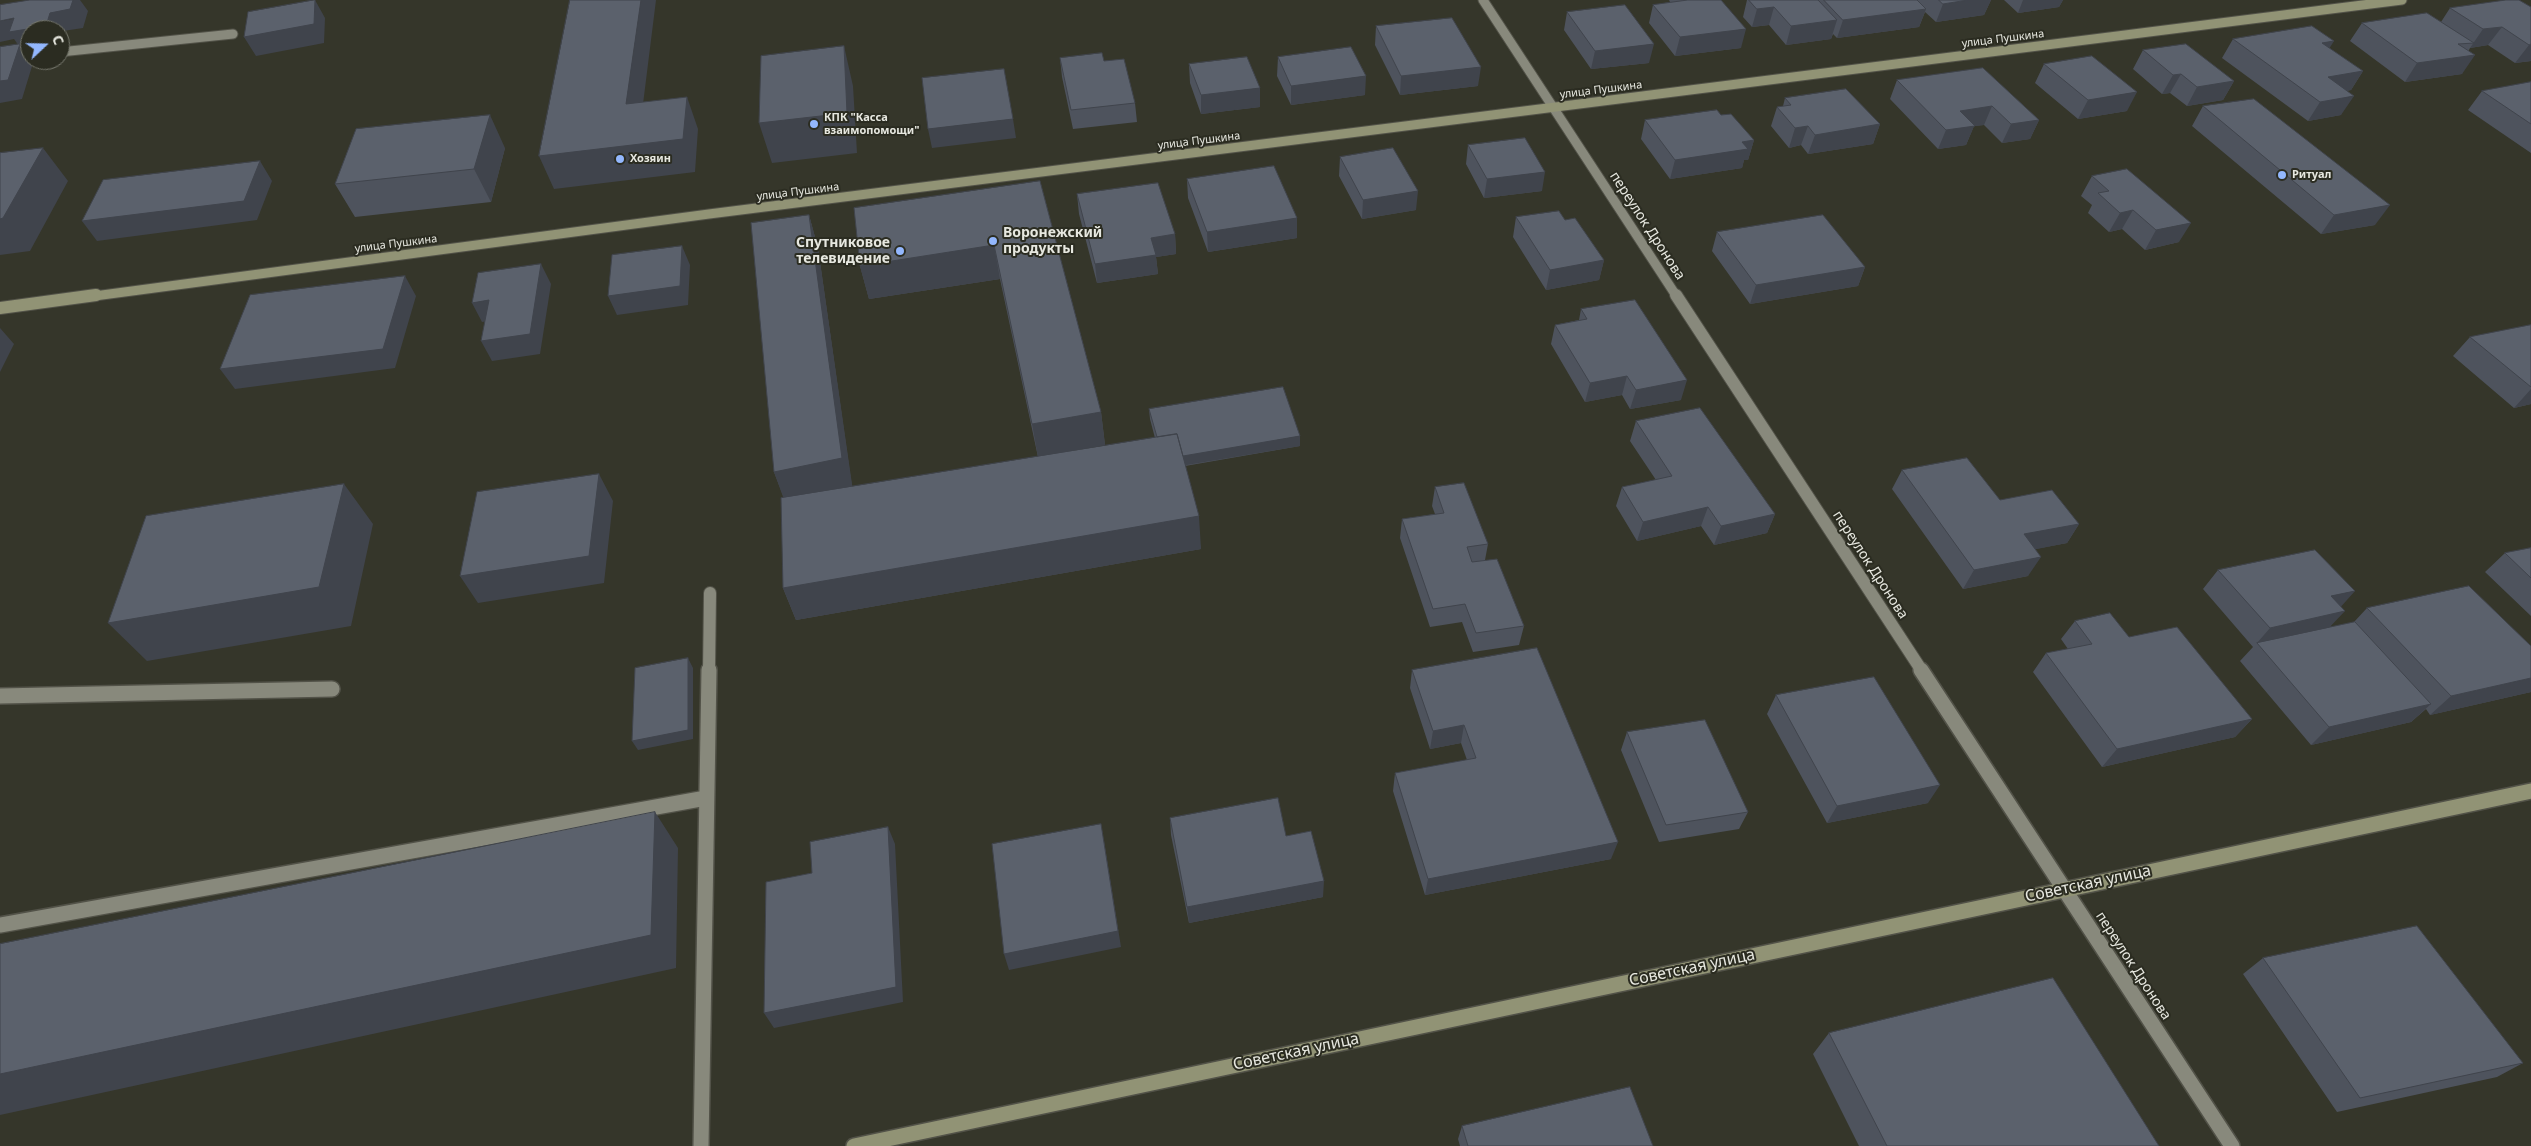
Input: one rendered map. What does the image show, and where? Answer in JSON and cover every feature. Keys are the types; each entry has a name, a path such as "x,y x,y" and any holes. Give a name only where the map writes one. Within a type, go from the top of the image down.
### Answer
{"street":[{"name":"переулок Дронова","path":"1483,0 1551,108 2232,1146"},
{"name":"улица Пушкина","path":"0,308 700,216 2402,0"},
{"path":"70,51 233,34"},
{"path":"0,61 20,58"},
{"path":"700,1146 710,593"},
{"path":"0,696 332,689"},
{"name":"Советская улица","path":"854,1146 2531,791"},
{"path":"0,925 706,798"}],"building":[{"path":"30,0 73,0 70,9 50,13 48,20 20,20 20,30 9,32 14,18 0,21 0,5"},
{"path":"315,0 314,24 244,37 248,12"},
{"path":"570,0 641,0 626,104 687,97 683,139 539,156"},
{"path":"1688,0 1721,0 1746,29 1680,37 1653,5"},
{"path":"1749,0 1818,0 1837,20 1791,26 1774,7 1757,9"},
{"path":"1824,0 1917,0 1926,9 1843,20"},
{"path":"1939,0 1968,0 1943,4"},
{"path":"2519,0 2531,7 2531,44 2529,45 2502,27 2483,29 2450,8"},
{"path":"1625,5 1654,44 1595,51 1567,12"},
{"path":"2427,13 2474,43 2458,44 2475,55 2417,63 2362,23"},
{"path":"1452,18 1481,67 1401,76 1376,26"},
{"path":"2312,26 2334,41 2322,43 2363,71 2328,77 2354,96 2320,102 2233,39"},
{"path":"20,44 8,80 0,81 0,47"},
{"path":"2186,44 2234,81 2197,87 2181,74 2173,75 2143,50"},
{"path":"844,46 847,113 759,123 761,56"},
{"path":"1351,47 1366,76 1291,86 1278,57"},
{"path":"1102,53 1104,61 1124,59 1135,103 1071,110 1060,58"},
{"path":"2092,56 2137,92 2088,100 2044,64"},
{"path":"1247,57 1260,88 1201,95 1189,64"},
{"path":"1983,68 2039,120 2011,124 1992,106 1960,111 1975,126 1946,130 1897,80"},
{"path":"1004,69 1013,119 928,129 922,78"},
{"path":"2531,82 2531,124 2482,91"},
{"path":"1846,89 1880,124 1815,135 1808,126 1795,128 1777,107 1791,105 1785,98"},
{"path":"2254,99 2390,205 2334,215 2203,106"},
{"path":"1717,110 1721,115 1731,114 1754,140 1742,142 1748,149 1675,160 1645,120"},
{"path":"490,115 474,169 335,184 356,129"},
{"path":"1525,138 1545,172 1487,179 1468,145"},
{"path":"43,148 3,218 0,219 0,153"},
{"path":"1393,148 1418,191 1363,200 1340,157"},
{"path":"260,161 244,201 82,221 103,180"},
{"path":"1274,166 1297,218 1207,232 1187,179"},
{"path":"2127,169 2191,223 2156,230 2133,210 2120,213 2098,193 2109,191 2092,176"},
{"path":"1040,181 1101,412 1032,424 994,245 860,266 854,208"},
{"path":"1158,183 1175,234 1151,238 1156,255 1095,264 1077,194"},
{"path":"1559,211 1565,220 1575,218 1604,260 1550,270 1516,217"},
{"path":"809,215 842,458 774,472 751,223"},
{"path":"1823,215 1865,267 1756,285 1717,232"},
{"path":"682,246 680,286 608,296 612,255"},
{"path":"541,264 530,334 481,341 489,300 472,303 478,273"},
{"path":"405,276 383,349 220,369 250,295"},
{"path":"1635,300 1687,380 1636,390 1627,376 1590,383 1555,325 1587,319 1581,309"},
{"path":"2531,325 2531,387 2470,337"},
{"path":"1283,387 1300,436 1183,456 1177,434 1157,437 1149,409"},
{"path":"1700,408 1775,514 1721,526 1708,507 1643,522 1622,487 1672,476 1636,421"},
{"path":"1177,434 1199,516 783,588 781,498"},
{"path":"1967,458 2000,500 2052,490 2079,524 2024,534 2041,557 1974,570 1902,470"},
{"path":"599,474 589,556 460,576 477,492"},
{"path":"1464,483 1488,544 1467,547 1472,562 1497,559 1524,626 1476,633 1465,604 1433,609 1402,519 1444,513 1435,487"},
{"path":"344,484 319,587 108,623 146,516"},
{"path":"2531,548 2531,578 2505,553"},
{"path":"2315,550 2355,591 2331,596 2345,611 2270,628 2218,570"},
{"path":"2469,586 2531,646 2531,678 2451,696 2367,608"},
{"path":"2110,613 2129,637 2177,627 2252,719 2117,749 2046,653 2092,644 2075,621"},
{"path":"2355,622 2431,704 2329,727 2257,643"},
{"path":"1537,648 1618,842 1428,879 1395,773 1476,758 1464,725 1433,731 1412,670"},
{"path":"688,658 688,730 632,741 635,668"},
{"path":"1874,677 1940,785 1837,806 1776,695"},
{"path":"1705,720 1748,812 1666,825 1627,732"},
{"path":"1278,798 1286,836 1311,831 1324,881 1187,907 1170,818"},
{"path":"655,812 651,935 0,1074 0,944"},
{"path":"1101,824 1118,931 1004,954 992,844"},
{"path":"888,827 896,987 764,1013 766,882 812,873 810,842"},
{"path":"2417,926 2523,1063 2360,1098 2263,958"},
{"path":"2053,978 2159,1146 1887,1146 1829,1033"},
{"path":"1630,1087 1653,1146 1468,1146 1462,1126"}],"place":[{"name":"КПК \"Касса взаимопомощи\"","path":"814,124"},
{"name":"Хозяин","path":"620,159"},
{"name":"Ритуал","path":"2282,175"},
{"name":"Воронежский продукты","path":"993,241"},
{"name":"Спутниковое телевидение","path":"900,251"}]}
